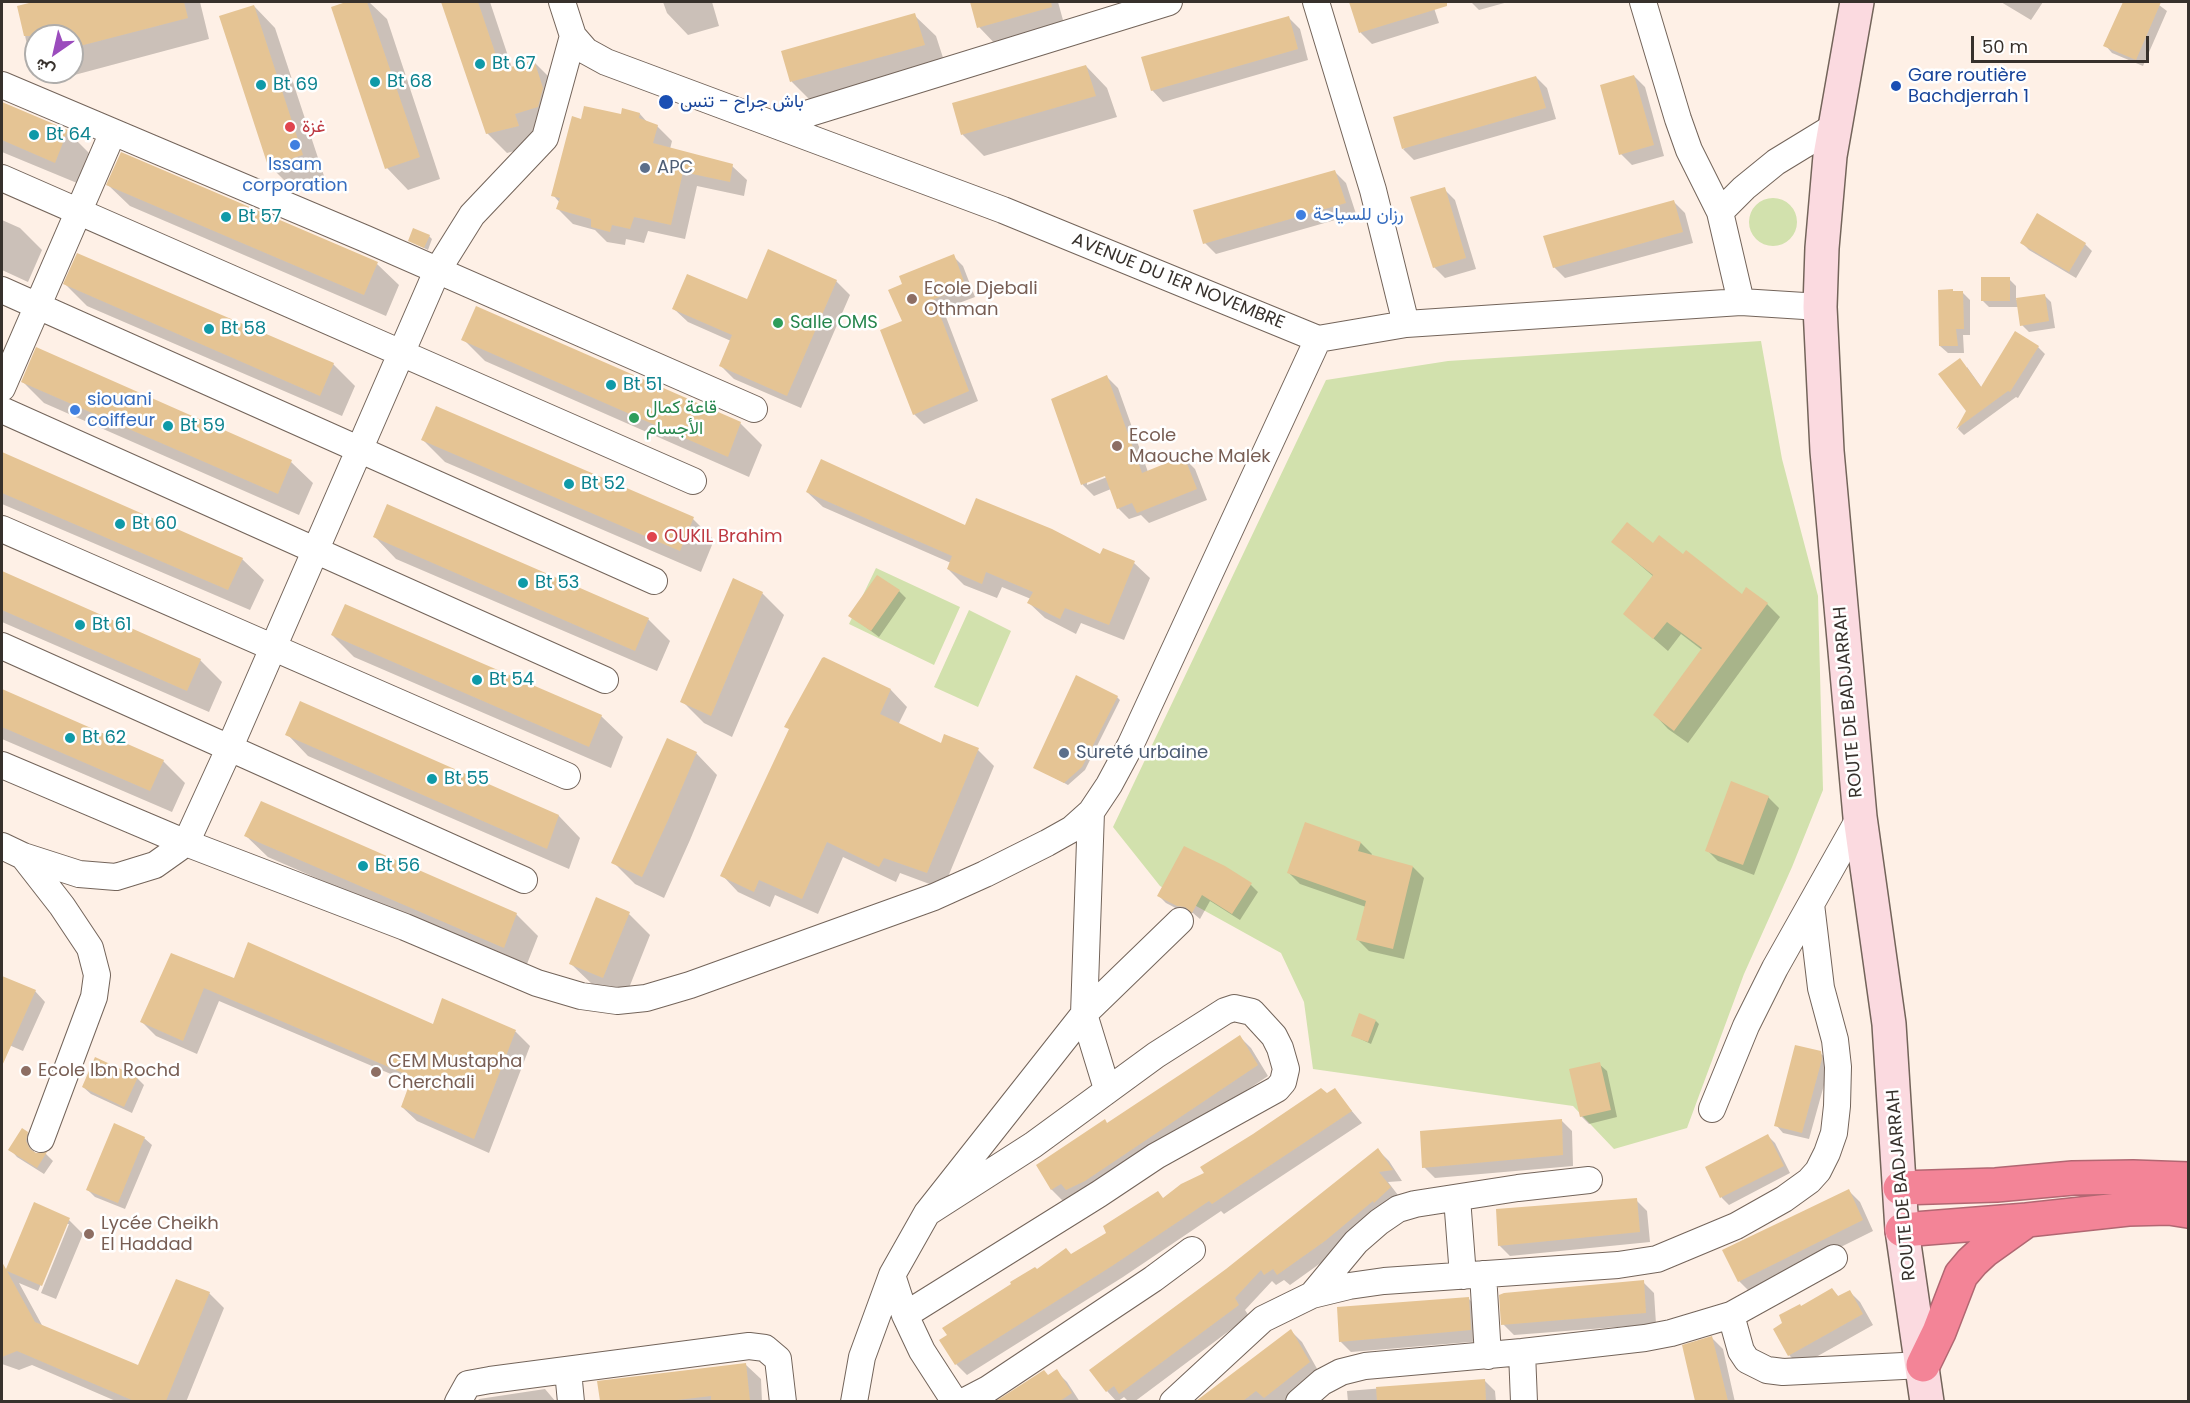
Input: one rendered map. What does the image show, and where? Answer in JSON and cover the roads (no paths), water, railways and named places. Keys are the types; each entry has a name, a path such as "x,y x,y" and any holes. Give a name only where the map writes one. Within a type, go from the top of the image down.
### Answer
{"highway":[{"path":"1900,1188 1996,1185 2073,1178 2133,1176 2188,1179"},
{"path":"1902,1230 2128,1209 2169,1208 2188,1211"},
{"path":"1923,1365 1939,1332 1961,1275 1985,1250 2027,1220"}],"main road":[{"name":"ROUTE DE BADJARRAH","path":"1857,2 1835,126 1826,199 1820,308 1827,451 1860,817 1889,1024 1902,1230 1927,1401"}],"street":[{"path":"12,851 78,874 117,877 155,865 186,843 437,270 472,216 544,138 573,36 562,2"},
{"path":"774,124 1169,2"},
{"path":"1316,2 1373,190 1406,324"},
{"path":"1643,2 1685,140 1720,212 1741,302"},
{"name":"AVENUE DU 1ER NOVEMBRE","path":"573,36 586,51 642,77 1003,210 1318,339"},
{"path":"2,85 437,270 754,409"},
{"path":"1720,212 1776,162 1835,126"},
{"path":"2,388 113,132"},
{"path":"2,178 693,481"},
{"path":"2,290 654,581"},
{"path":"2,765 186,843 405,927 537,983 581,996 616,1001 646,998 690,985 934,897 1047,843 1072,829 1091,812 1130,746 1318,339 1406,324 1741,302 1820,308"},
{"path":"2,410 605,680"},
{"path":"2,530 567,776"},
{"path":"2,646 524,880"},
{"path":"1091,812 1084,1014 1107,1089"},
{"path":"1712,1109 1750,1017 1788,942 1860,817"},
{"path":"12,851 62,906 90,948 97,975 94,997 41,1139"},
{"path":"1173,1401 1263,1319 1312,1295 1384,1281 1618,1265 1657,1259 1736,1226 1784,1199 1809,1181 1818,1171 1834,1133 1838,1077 1835,1040 1821,988 1811,904"},
{"path":"854,1401 862,1357 892,1275 927,1213 1084,1014 1180,921"},
{"path":"905,1315 1156,1156 1277,1089 1285,1076 1285,1063 1274,1036 1252,1012 1234,1008 1213,1018 1107,1089 1033,1145 927,1213"},
{"path":"1312,1295 1356,1242 1379,1221 1398,1209 1415,1204 1518,1188 1589,1180"},
{"path":"1457,1198 1488,1356"},
{"path":"963,1401 998,1383 1153,1279 1192,1250"},
{"path":"1299,1401 1322,1382 1341,1372 1365,1366 1488,1356 1646,1338 1671,1333 1731,1315 1834,1258"},
{"path":"892,1275 905,1315 922,1351 955,1401"},
{"path":"1731,1315 1741,1351 1747,1360 1767,1370 1793,1372 1923,1365"},
{"path":"458,1401 468,1384 749,1346 765,1348 778,1359 783,1401"},
{"path":"1522,1352 1524,1401"},
{"path":"568,1371 571,1401"}],"place":[{"name":"Bt 67","path":"480,64"},
{"name":"Bt 68","path":"375,82"},
{"name":"Bt 69","path":"261,85"},
{"name":"Gare routière Bachdjerrah 1","path":"1896,86"},
{"name":"باش جراح - تنس","path":"666,102"},
{"name":"غزة","path":"290,127"},
{"name":"Bt 64","path":"34,135"},
{"name":"Issam corporation","path":"295,145"},
{"name":"APC","path":"645,168"},
{"name":"رزان للسياحة","path":"1301,215"},
{"name":"Bt 57","path":"226,217"},
{"name":"Ecole Djebali Othman","path":"912,299"},
{"name":"Salle OMS","path":"778,323"},
{"name":"Bt 58","path":"209,329"},
{"name":"Bt 51","path":"611,385"},
{"name":"siouani coiffeur","path":"75,410"},
{"name":"قاعة كمال الأجسام","path":"634,418"},
{"name":"Bt 59","path":"168,426"},
{"name":"Ecole Maouche Malek","path":"1117,446"},
{"name":"Bt 52","path":"569,484"},
{"name":"Bt 60","path":"120,524"},
{"name":"OUKIL Brahim","path":"652,537"},
{"name":"Bt 53","path":"523,583"},
{"name":"Bt 61","path":"80,625"},
{"name":"Bt 54","path":"477,680"},
{"name":"Bt 62","path":"70,738"},
{"name":"Sureté urbaine","path":"1064,753"},
{"name":"Bt 55","path":"432,779"},
{"name":"Bt 56","path":"363,866"},
{"name":"Ecole Ibn Rochd","path":"26,1071"},
{"name":"CEM Mustapha Cherchali","path":"376,1072"},
{"name":"Lycée Cheikh El Haddad","path":"89,1234"}]}
